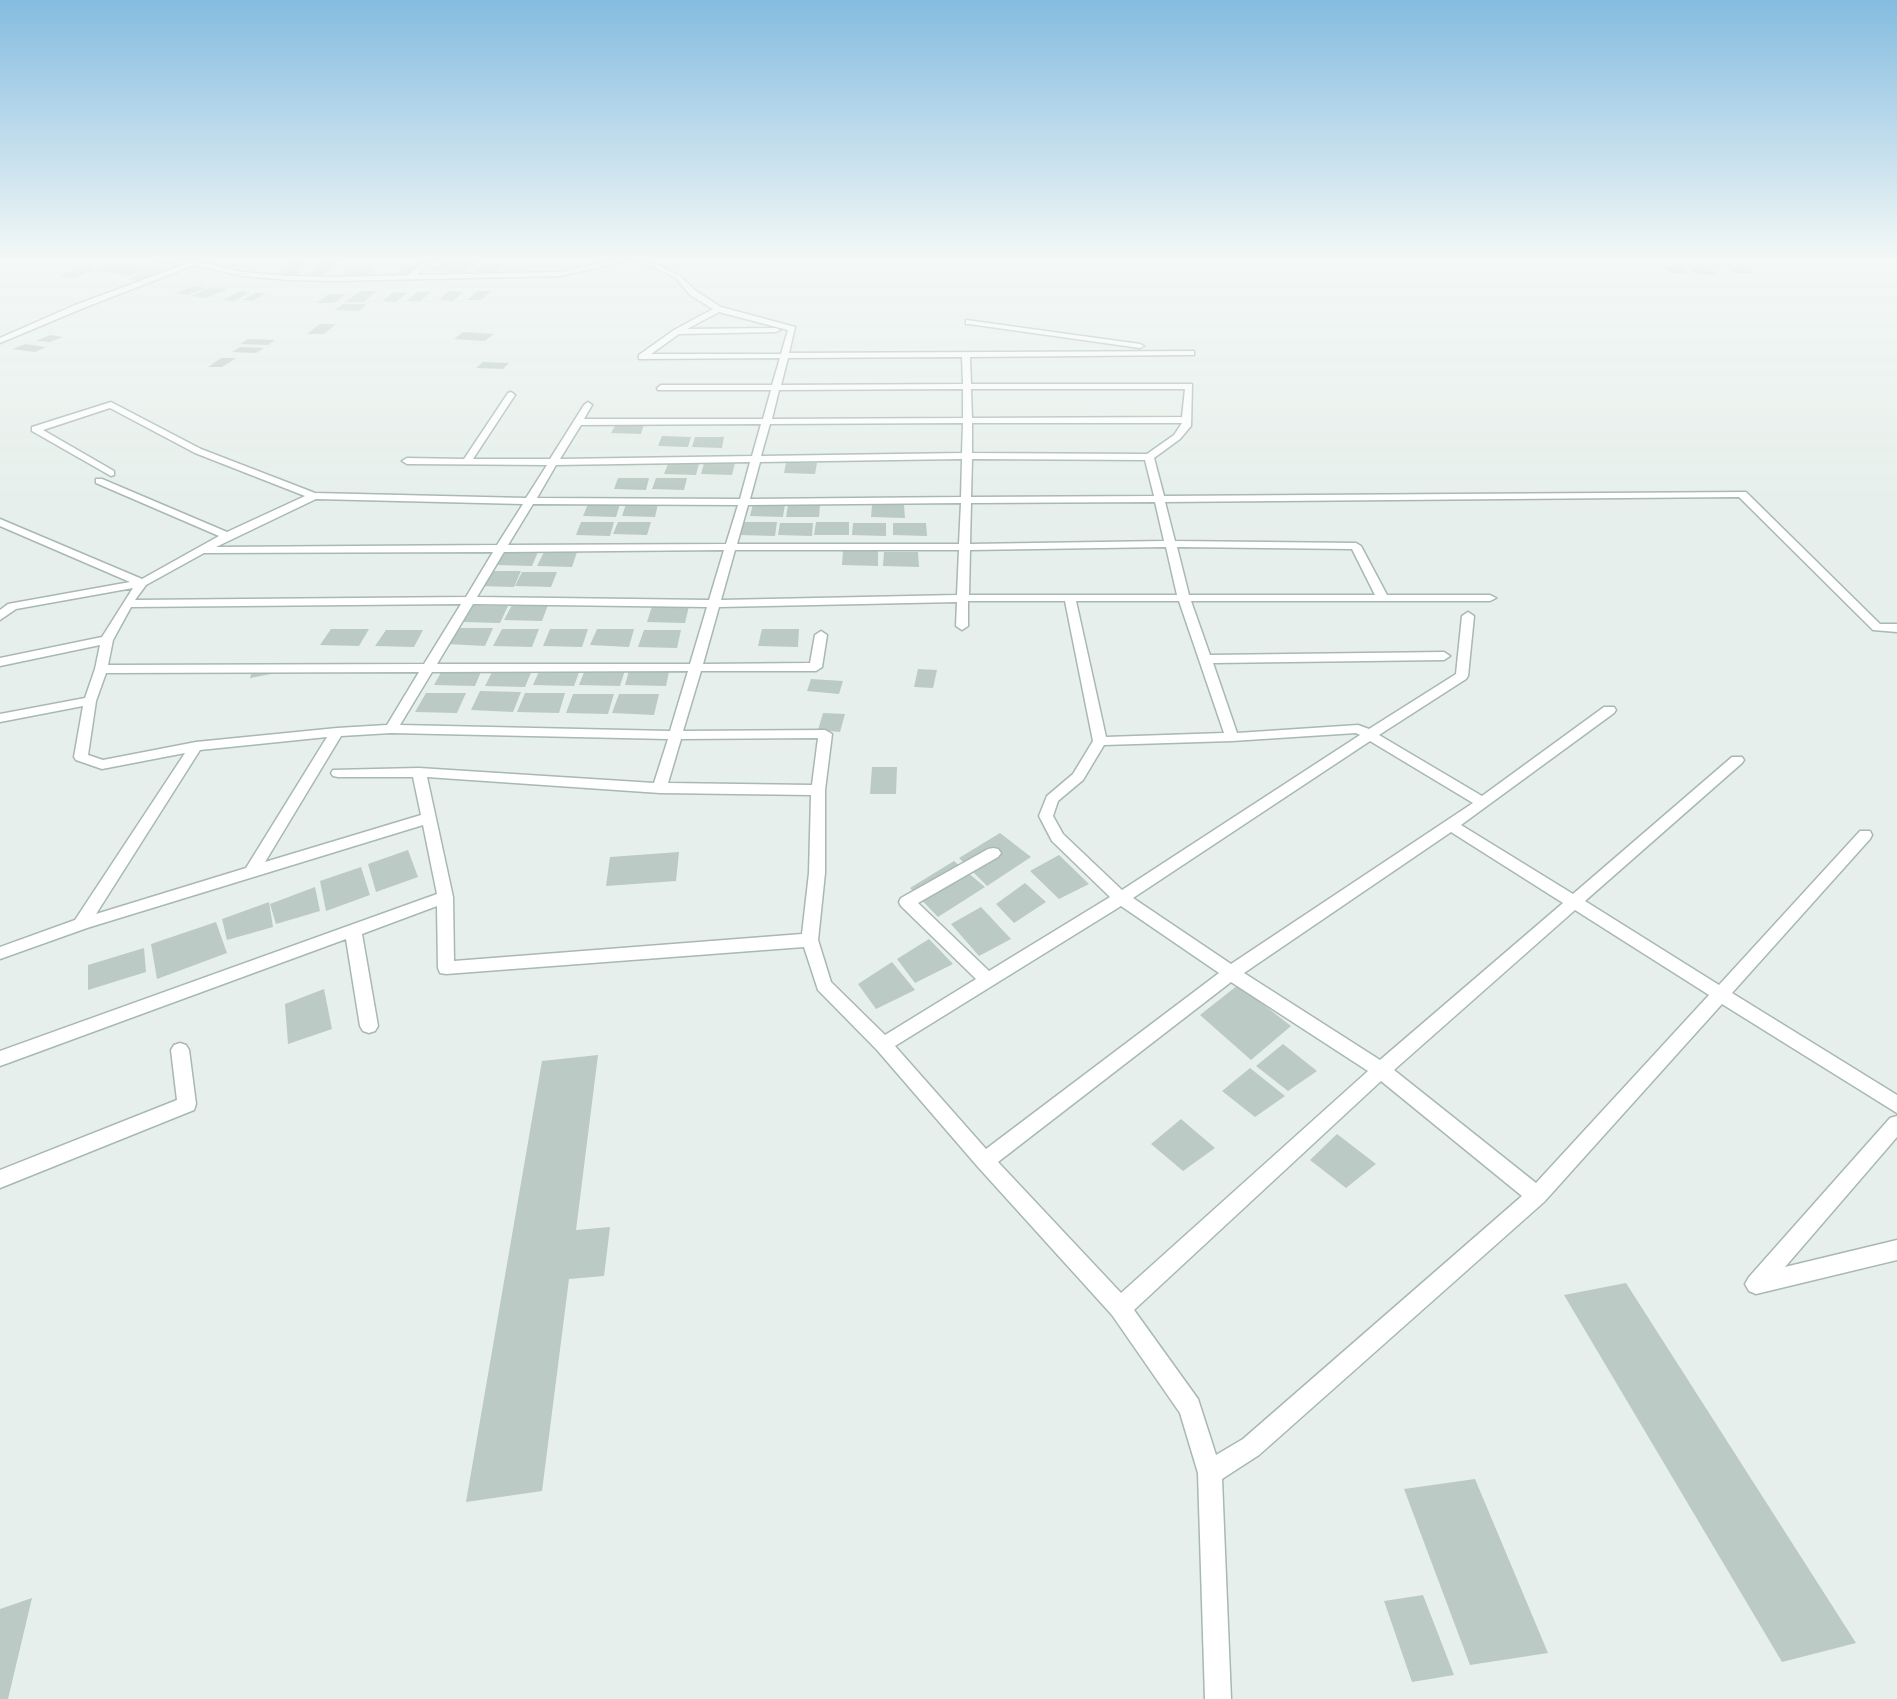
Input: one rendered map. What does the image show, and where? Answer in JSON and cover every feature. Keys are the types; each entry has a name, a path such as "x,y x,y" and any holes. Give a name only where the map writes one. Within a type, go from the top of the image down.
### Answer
{"street":[{"path":"666,339 642,357 1191,353 1093,339"},
{"path":"660,788 744,502 789,339"},
{"path":"957,346 1008,355"},
{"path":"962,626 968,421 966,355"},
{"path":"408,461 554,462 967,456 1149,457 1177,437 1186,426 1189,386 662,388"},
{"path":"467,461 511,394"},
{"path":"111,473 35,430 111,405 198,451 314,496 530,501 744,502 1742,494 1877,627 1897,628"},
{"path":"391,729 588,405"},
{"path":"578,422 1186,420"},
{"path":"1149,457 1184,598 1232,737"},
{"path":"99,481 227,536"},
{"path":"0,616 12,606 142,583 227,536 314,496"},
{"path":"0,522 142,583"},
{"path":"203,550 730,546 964,547 1170,544 1356,546 1383,598"},
{"path":"142,583 127,604 107,640 101,669 90,701 81,757 102,765 196,746 337,732 391,729 675,735 825,734 818,790 816,873 810,940 824,985 883,1045 985,1161 1120,1308 1190,1407 1210,1473 1218,1699"},
{"path":"127,604 469,600 713,604 963,598 1490,598"},
{"path":"1070,598 1100,741 1078,777 1052,799 1046,816 1057,837 1121,898 1381,1070 1537,1196"},
{"path":"883,1045 1121,898 1462,676 1468,616"},
{"path":"101,669 816,667 821,635"},
{"path":"0,662 107,640"},
{"path":"1205,659 1444,656"},
{"path":"0,718 90,701"},
{"path":"985,1161 1232,973 1484,803 1609,710"},
{"path":"1100,741 1232,737 1358,729 1484,803"},
{"path":"253,870 337,732"},
{"path":"81,924 196,746"},
{"path":"1120,1308 1381,1070 1737,760"},
{"path":"338,772 419,772 660,788 818,790"},
{"path":"419,772 445,897 446,968 810,940"},
{"path":"0,953 81,924 253,870 429,818"},
{"path":"1451,825 1897,1105"},
{"path":"1210,1473 1251,1447 1537,1196 1865,835"},
{"path":"987,980 907,902 993,853"},
{"path":"0,1059 445,897"},
{"path":"353,930 369,1026"},
{"path":"0,1180 186,1104 180,1050"},
{"path":"1897,1124 1756,1284 1897,1250"}],"building":[{"path":"40,339 57,339 50,342 36,341"},
{"path":"248,339 275,340 268,345 240,344"},
{"path":"458,339 487,339 485,341"},
{"path":"25,344 46,347 35,352 12,349"},
{"path":"240,347 264,348 256,353 232,352"},
{"path":"221,358 236,358 222,367 208,367"},
{"path":"483,362 509,363 503,369 476,368"},
{"path":"616,424 644,424 641,434 611,433"},
{"path":"662,436 691,437 688,447 658,446"},
{"path":"695,437 724,437 722,448 692,447"},
{"path":"704,463 735,463 732,475 701,474"},
{"path":"786,463 817,463 815,474 784,473"},
{"path":"668,464 699,464 696,475 664,474"},
{"path":"618,478 649,478 646,490 614,489"},
{"path":"656,478 687,478 684,490 652,489"},
{"path":"588,504 620,504 616,517 583,516"},
{"path":"626,504 658,504 655,517 622,516"},
{"path":"753,504 785,504 783,517 750,516"},
{"path":"788,505 820,505 819,517 786,517"},
{"path":"872,505 904,505 905,518 871,517"},
{"path":"581,522 614,522 610,536 576,535"},
{"path":"618,522 651,522 647,535 613,534"},
{"path":"743,522 777,522 775,536 740,535"},
{"path":"816,522 849,522 849,535 814,535"},
{"path":"780,523 813,523 812,536 778,535"},
{"path":"853,523 886,523 886,536 852,535"},
{"path":"893,523 926,523 927,536 893,535"},
{"path":"843,551 878,551 878,566 842,565"},
{"path":"504,552 538,552 532,566 497,565"},
{"path":"544,552 577,552 572,567 537,566"},
{"path":"884,552 918,552 919,567 883,566"},
{"path":"486,571 521,571 514,587 478,586"},
{"path":"522,572 557,572 551,587 515,586"},
{"path":"512,605 548,605 542,621 504,620"},
{"path":"471,606 508,606 500,623 462,622"},
{"path":"652,606 689,606 685,623 647,622"},
{"path":"456,628 493,628 485,646 447,644"},
{"path":"331,629 369,629 359,646 320,645"},
{"path":"502,629 539,629 532,647 493,646"},
{"path":"550,629 588,629 582,647 543,646"},
{"path":"597,629 634,629 629,647 590,645"},
{"path":"762,629 799,629 798,647 758,646"},
{"path":"386,630 423,630 414,647 375,646"},
{"path":"644,630 681,630 677,648 638,647"},
{"path":"274,663 271,674 250,678 253,666"},
{"path":"444,667 483,667 475,686 434,685"},
{"path":"541,667 581,667 574,686 533,685"},
{"path":"586,667 626,667 620,686 579,685"},
{"path":"630,667 670,667 666,686 625,685"},
{"path":"494,668 533,668 525,687 485,686"},
{"path":"918,669 937,670 933,688 914,687"},
{"path":"811,679 843,681 839,694 807,691"},
{"path":"480,691 521,692 513,712 471,710"},
{"path":"426,693 466,693 457,713 415,712"},
{"path":"525,693 565,693 559,713 517,712"},
{"path":"573,694 614,694 608,714 566,713"},
{"path":"619,694 659,694 654,715 612,713"},
{"path":"823,713 845,714 840,732 818,730"},
{"path":"872,767 897,767 896,794 870,794"},
{"path":"1000,833 1031,857 987,886 959,858"},
{"path":"408,850 418,877 376,892 368,864"},
{"path":"679,852 676,881 606,886 610,857"},
{"path":"1059,855 1089,884 1059,899 1030,871"},
{"path":"954,861 985,887 938,917 910,888"},
{"path":"361,867 370,895 326,911 320,881"},
{"path":"1025,883 1046,902 1014,923 996,904"},
{"path":"315,887 320,911 276,924 270,904"},
{"path":"269,902 273,927 227,940 222,919"},
{"path":"981,907 1011,939 979,956 951,924"},
{"path":"216,922 227,953 157,979 151,944"},
{"path":"929,939 953,964 915,983 897,959"},
{"path":"144,948 146,972 88,990 88,965"},
{"path":"892,962 915,990 876,1009 858,984"},
{"path":"1238,985 1291,1026 1251,1060 1200,1015"},
{"path":"324,989 332,1029 288,1044 285,1004"},
{"path":"1283,1044 1317,1071 1288,1091 1256,1066"},
{"path":"598,1055 576,1230 610,1227 604,1276 569,1279 542,1491 466,1502 542,1061"},
{"path":"1250,1068 1285,1096 1255,1117 1222,1091"},
{"path":"1181,1119 1215,1148 1183,1171 1151,1144"},
{"path":"1337,1134 1376,1164 1346,1188 1310,1160"},
{"path":"1626,1283 1856,1643 1782,1662 1564,1295"},
{"path":"1475,1479 1548,1653 1470,1665 1404,1489"},
{"path":"1423,1595 1454,1675 1412,1682 1384,1601"},
{"path":"32,1598 8,1699 0,1699 0,1609"}]}
